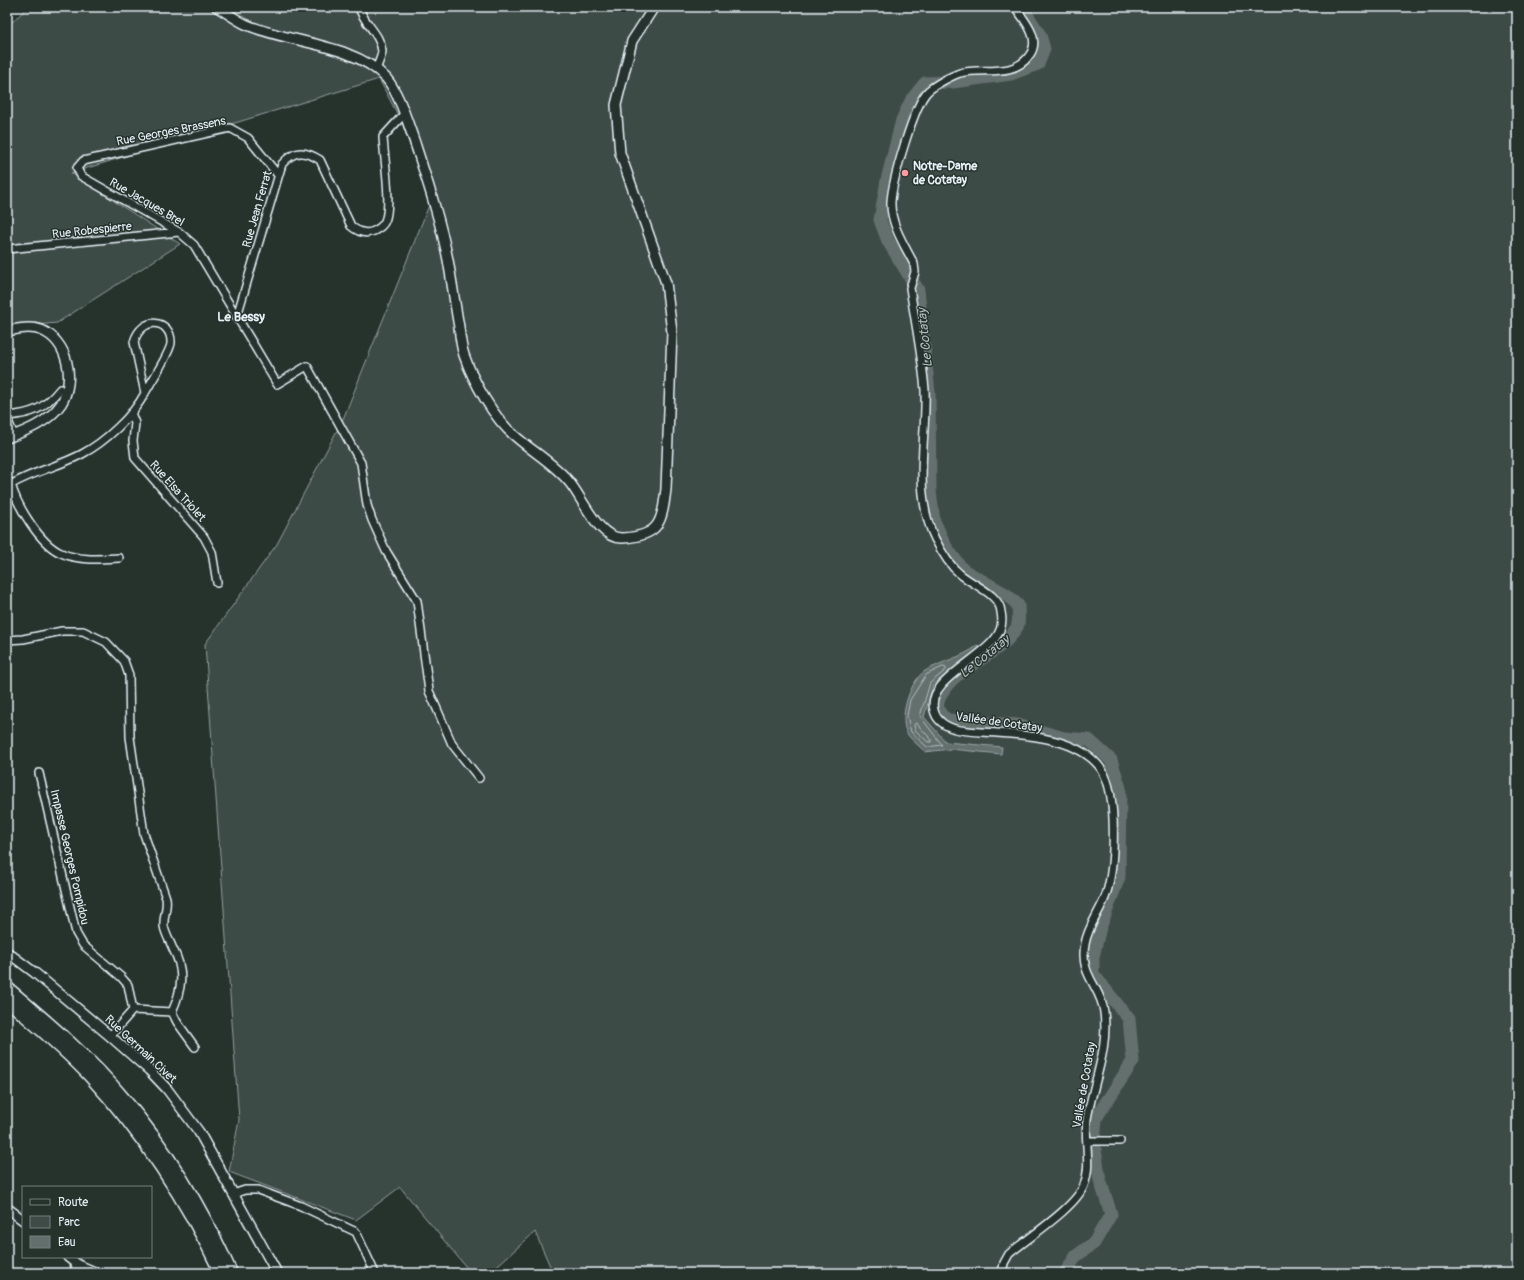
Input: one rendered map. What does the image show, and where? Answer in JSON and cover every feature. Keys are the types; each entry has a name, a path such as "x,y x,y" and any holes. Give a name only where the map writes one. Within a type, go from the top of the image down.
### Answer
{"highway":[{"path":"7,988 65,1038 132,1108 178,1172 198,1206 231,1273"},
{"path":"7,1000 89,1075 135,1127 174,1184 202,1232 221,1273"}],"street":[{"path":"217,7 245,24 349,55 376,69 387,80 405,113 435,204 447,259 463,354 476,383 493,410 512,435 560,472 571,484 601,529 620,539 644,536 655,530 664,511 672,332 666,283 620,153 616,104 632,41 654,7"},
{"path":"359,7 360,12 374,32 382,52 376,69"},
{"name":"Vallée de Cotatay","path":"1002,1273 1004,1263 1009,1254 1071,1206 1085,1184 1088,1167 1087,1120 1100,1067 1104,1010 1100,996 1087,975 1084,946 1090,926 1105,899 1113,868 1110,790 1104,773 1096,763 1073,748 1055,742 1017,734 958,730 944,724 935,714 932,706 939,687 986,647 1001,630 1001,608 998,599 976,586 953,567 942,554 928,520 923,484 924,388 910,288 915,272 914,264 893,220 891,202 903,148 915,112 928,91 959,73 1011,68 1029,56 1034,42 1031,29 1016,7"},
{"name":"Rue Jean Ferrat","path":"237,316 282,164 289,156 302,152 312,155 320,160 351,226 359,233 370,233 379,229 385,222 388,208 383,137 405,113"},
{"name":"Rue Georges Brassens","path":"77,168 83,161 230,128 248,138 278,175"},
{"name":"Rue Jacques Brel","path":"77,168 81,176 179,232 194,245 277,384 308,366 361,463 372,520 386,551 417,601 429,691 452,744 479,778"},
{"name":"Rue Robespierre","path":"7,249 179,232"},
{"path":"119,558 86,559 60,553 30,524 9,486 83,454 119,427 146,393 172,344 169,333 162,325 152,323 143,326 136,334 134,342 146,393"},
{"path":"7,331 19,328 40,330 54,339 65,357 69,372 67,391 61,404 39,424 10,437 7,418 38,410 49,403 60,390"},
{"name":"Rue Elsa Triolet","path":"131,413 135,423 133,442 135,458 204,537 212,552 217,583"},
{"path":"7,640 23,639 62,631 83,631 106,642 124,661 129,675 130,737 144,834 166,898 167,905 164,926 166,934 179,960 181,968 181,988 172,1012 177,1022 195,1047"},
{"name":"Impasse Georges Pompidou","path":"40,773 76,933 83,945 121,977 128,985 133,1010"},
{"name":"Rue Germain Civet","path":"7,952 35,973 149,1070 182,1107 199,1132 276,1273"},
{"path":"110,1036 133,1010 172,1012"},
{"path":"1088,1141 1120,1141"},
{"path":"233,1194 245,1190 258,1190 301,1206 356,1232 376,1273"},
{"path":"7,1208 22,1219"},
{"path":"69,1258 78,1265 97,1273"},
{"path":"72,1273 78,1265"}],"green space":[{"path":"28,7 1517,7 1517,1273 553,1273 535,1232 489,1273 471,1273 400,1187 356,1220 229,1172 239,1120 205,644 277,544 343,419 430,203 402,123 379,79 71,173 180,244 57,323 7,328 7,27"}],"water":[{"path":"977,646 980,647 933,685 924,717 946,742 1002,747 1001,754 950,749 925,752 908,735 905,728 905,710 910,691 914,683 925,671 965,654"}],"waterway":[{"name":"Le Cotatay","path":"1022,7 1040,35 1044,49 1038,64 1011,74 953,82 925,83 912,99 902,120 887,180 880,220 888,241 918,290 929,393 930,491 934,521 946,547 963,570 1007,595 1018,605 1018,625 1009,638 998,648 950,681 942,692 937,706 941,715 948,720 1018,725 1064,738 1089,740 1111,760 1120,788 1119,877 1099,931 1093,957 1093,974 1129,1019 1133,1061 1096,1118 1094,1144 1100,1180 1111,1214 1094,1243 1076,1256 1065,1273"}],"place":[{"name":"Notre-Dame de Cotatay","path":"905,173"}],"district":[{"name":"Le Bessy","path":"241,316"}]}
